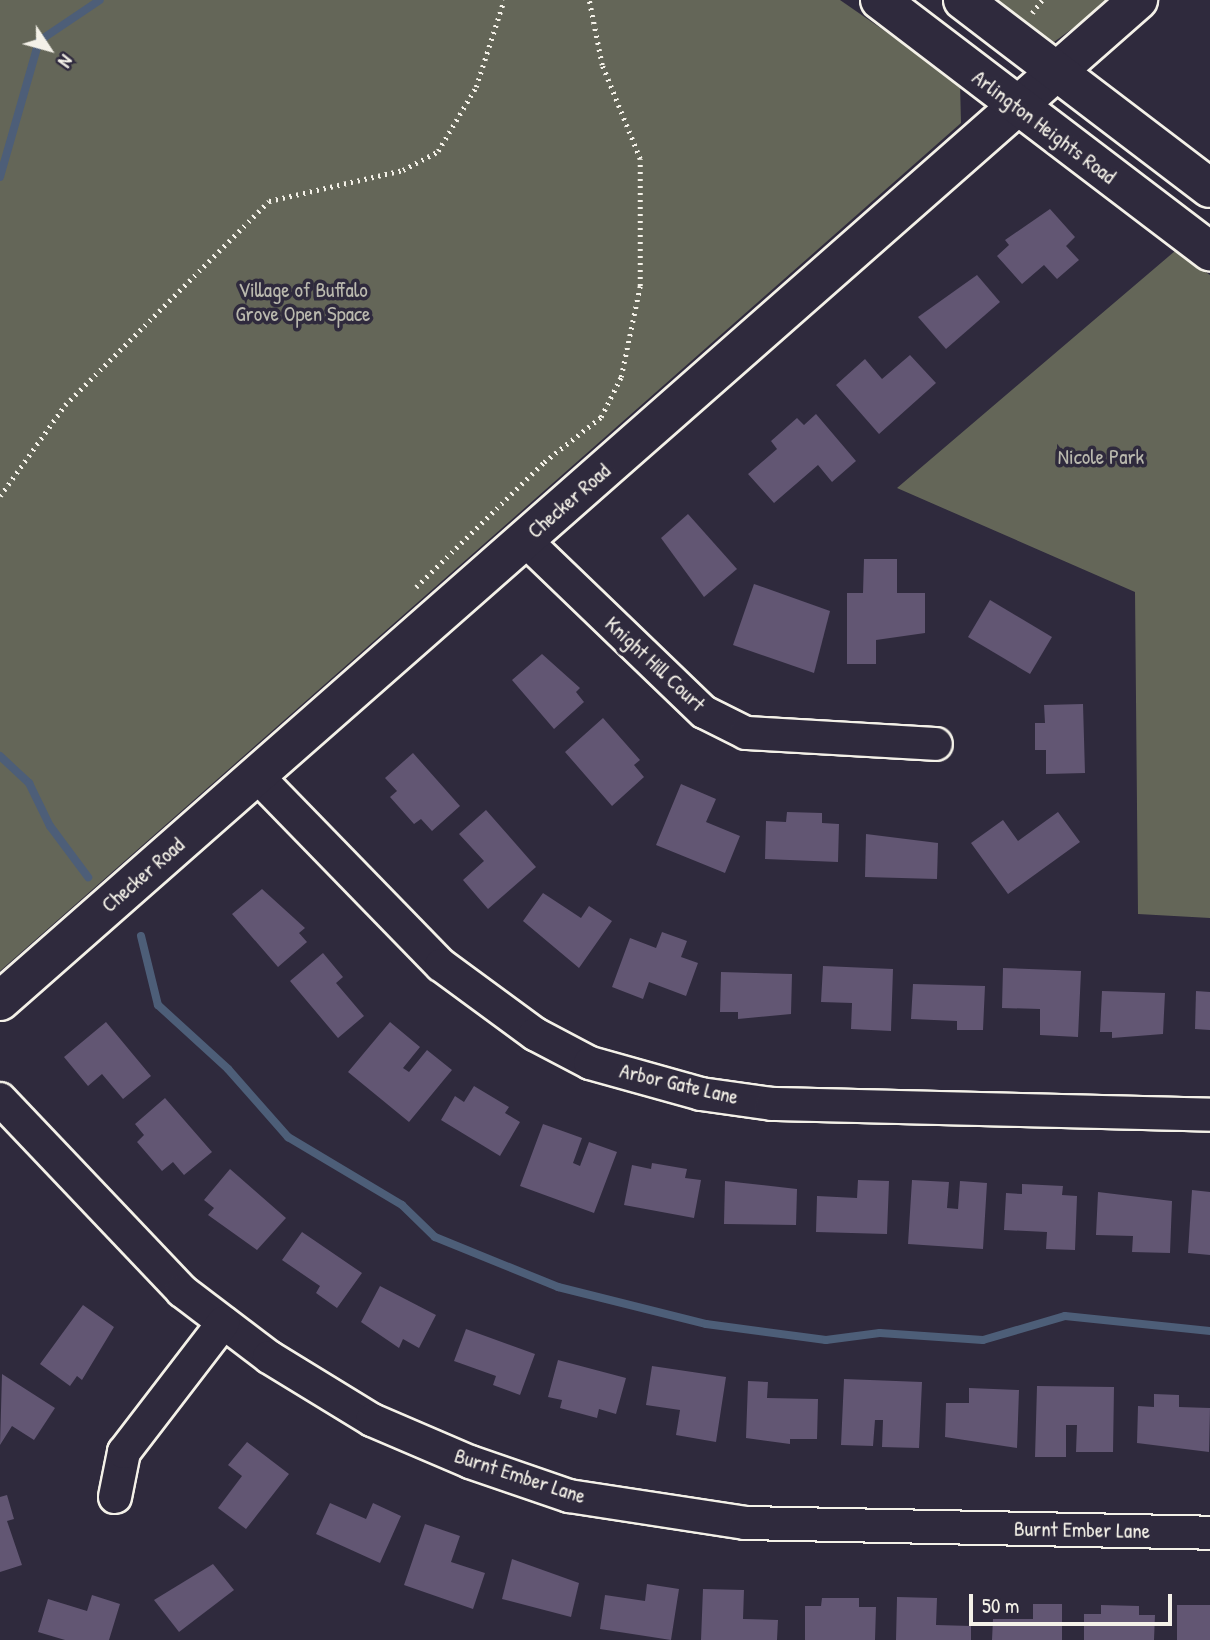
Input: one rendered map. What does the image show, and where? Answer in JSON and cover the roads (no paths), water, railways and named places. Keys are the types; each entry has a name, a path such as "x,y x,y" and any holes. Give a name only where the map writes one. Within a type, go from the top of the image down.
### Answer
{"street":[{"name":"Arlington Heights Road","path":"880,0 1017,107 1210,251"},
{"path":"963,0 1210,188"},
{"name":"Checker Road","path":"0,1001 1017,107 1053,71 1138,0"},
{"name":"Knight Hill Court","path":"525,540 704,712 746,733 936,744"},
{"name":"Arbor Gate Lane","path":"257,776 442,965 536,1034 590,1063 701,1094 772,1104 1210,1115"},
{"name":"Burnt Ember Lane","path":"0,1100 129,1242 223,1323 372,1420 569,1496 746,1524 1210,1533"},
{"path":"116,1497 124,1452 223,1323"}],"waterway":[{"path":"0,177 39,41 100,0"},
{"path":"0,756 29,783 50,826 88,877"},
{"path":"141,936 158,1005 228,1069 288,1137 402,1205 435,1237 558,1287 706,1324 826,1340 880,1333 983,1340 1065,1316 1210,1331"}],"park label":[{"name":"Village of Buffalo Grove Open Space","path":"303,302"},
{"name":"Nicole Park","path":"1101,457"}]}
